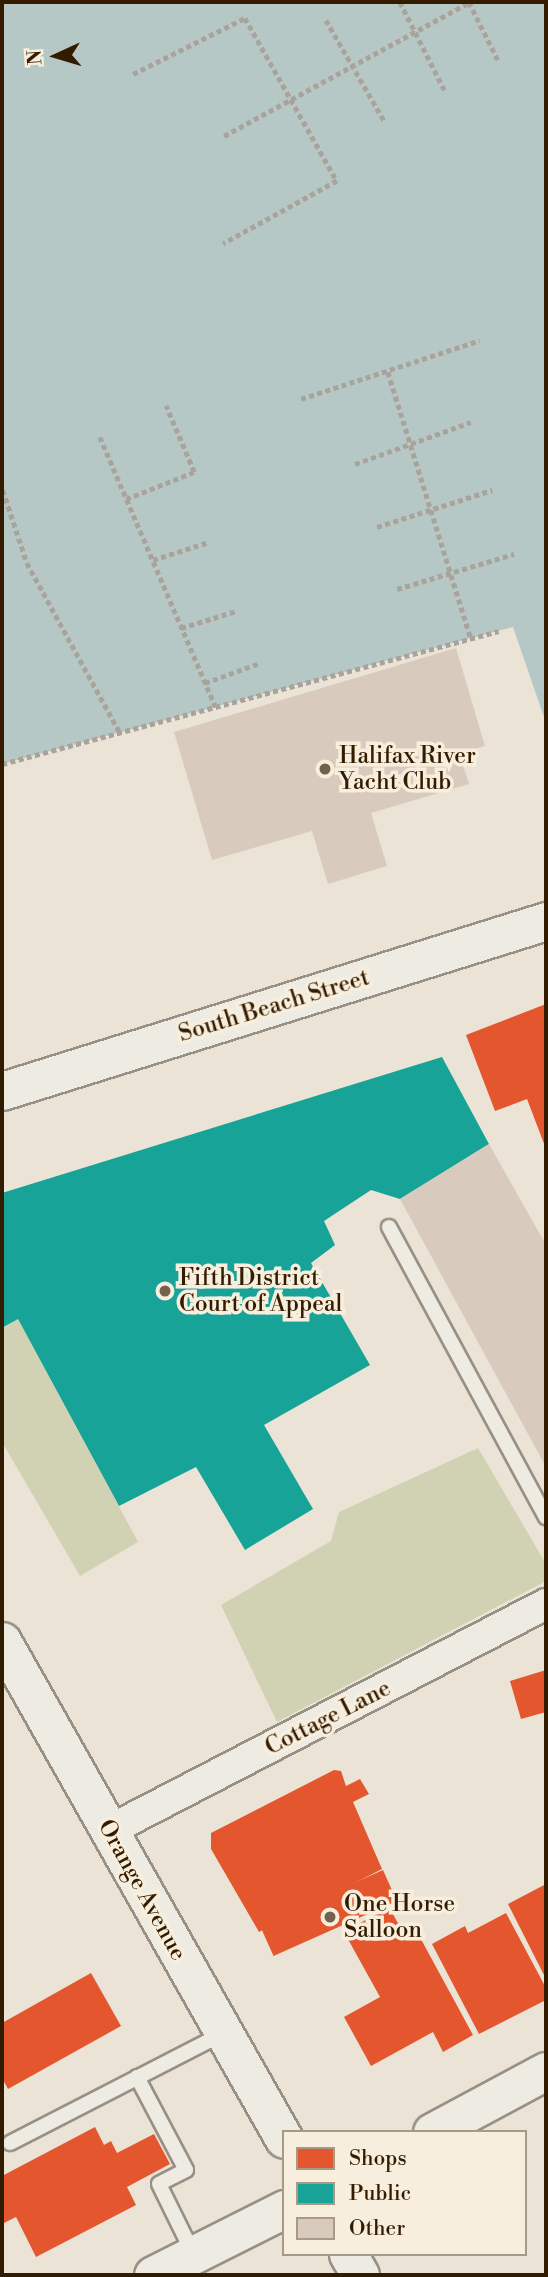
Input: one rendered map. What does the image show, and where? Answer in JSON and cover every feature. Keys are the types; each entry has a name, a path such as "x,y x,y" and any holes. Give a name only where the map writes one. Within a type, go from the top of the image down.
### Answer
{"street":[{"name":"South Beach Street","path":"2,1091 546,921"},
{"name":"Cottage Lane","path":"110,1830 546,1604"},
{"name":"Orange Avenue","path":"2,1641 282,2135"},
{"path":"436,2130 546,2071"},
{"path":"153,2275 282,2210"},
{"path":"349,2256 360,2275"}],"lane":[{"path":"389,1227 546,1517"},
{"path":"10,2143 224,2033"},
{"path":"137,2077 186,2170 159,2184 194,2254"}],"path":[{"path":"400,2 446,93"},
{"path":"224,136 469,2 499,62"},
{"path":"133,74 245,18 337,181 223,244"},
{"path":"326,20 386,122"},
{"path":"301,399 480,340"},
{"path":"388,372 471,639"},
{"path":"126,499 194,472 166,405"},
{"path":"355,464 471,422"},
{"path":"100,437 216,707"},
{"path":"3,490 27,563 120,733"},
{"path":"377,527 492,490"},
{"path":"153,560 209,542"},
{"path":"397,589 514,554"},
{"path":"181,628 236,611"},
{"path":"2,764 499,631"},
{"path":"205,683 260,663"}],"green space":[{"path":"18,1319 138,1542 80,1576 2,1442 2,1329"},
{"path":"478,1448 546,1564 546,1581 277,1722 221,1605 331,1541 339,1512"}],"shaded area":[{"path":"2,2 546,2 546,723 513,627 2,764"}],"building: Shops":[{"path":"546,1004 546,1149 527,1099 495,1111 466,1035"},
{"path":"546,1670 546,1712 521,1719 510,1681"},
{"path":"334,1770 341,1771 346,1786 360,1779 369,1794 353,1802 382,1869 259,1932 211,1849 211,1833"},
{"name":"One Horse Salloon","path":"383,1870 397,1901 274,1956 260,1925"},
{"path":"546,1884 546,1979 508,1904"},
{"path":"389,1907 405,1936 416,1930 473,2035 443,2052 433,2032 371,2066 344,2017 380,1997 344,1932"},
{"path":"506,1913 546,1988 546,2000 479,2034 432,1944 465,1926 468,1933"},
{"path":"91,1973 121,2026 8,2089 2,2078 2,2023"},
{"path":"95,2127 104,2145 111,2141 117,2153 154,2134 170,2164 127,2187 136,2205 36,2257 16,2217 2,2224 2,2176"}],"building: Public":[{"name":"Fifth District Court of Appeal","path":"442,1057 489,1144 400,1199 371,1190 324,1221 335,1245 311,1263 370,1365 264,1425 313,1509 245,1550 196,1467 119,1506 18,1319 2,1328 2,1193"}],"building: Other":[{"name":"Halifax River Yacht Club","path":"456,648 485,746 459,753 469,784 371,813 387,866 328,884 312,831 212,860 174,732"},
{"path":"489,1144 546,1245 546,1467 400,1199"}],"place":[{"name":"Halifax River Yacht Club","path":"325,769"},
{"name":"Fifth District Court of Appeal","path":"165,1291"},
{"name":"One Horse Salloon","path":"330,1917"}]}
